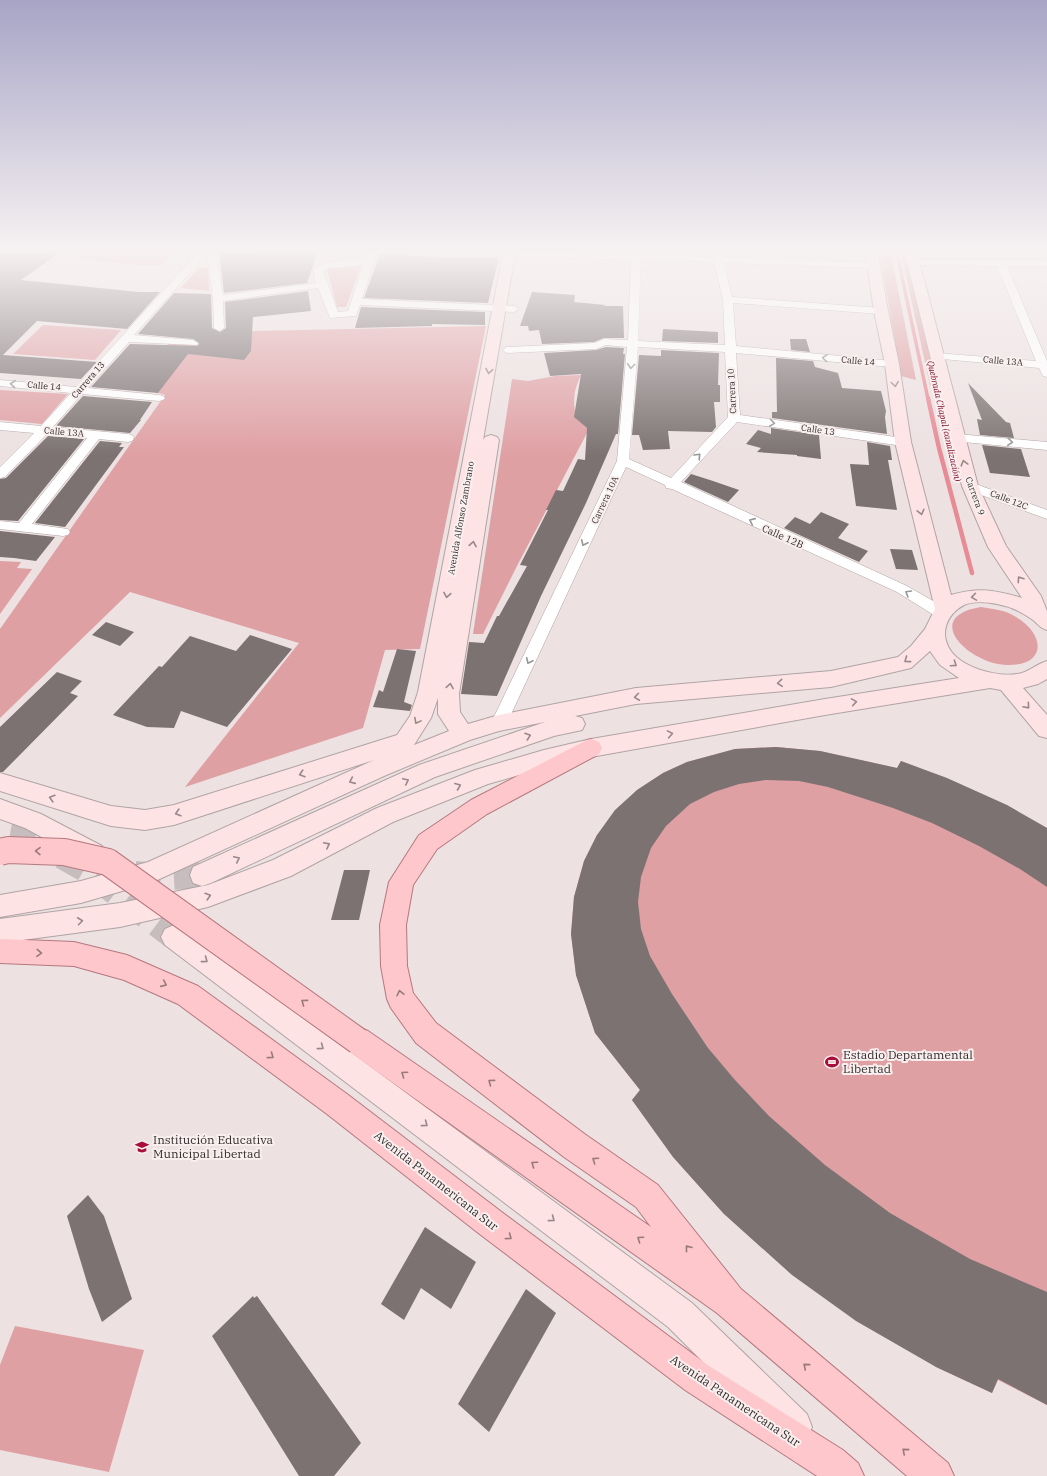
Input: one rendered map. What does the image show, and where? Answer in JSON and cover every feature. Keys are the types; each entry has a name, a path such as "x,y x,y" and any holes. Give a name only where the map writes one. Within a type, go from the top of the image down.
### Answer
{"main road":[{"name":"Avenida Alfonso Zambrano","path":"376,770 405,741 420,718 429,692 505,318"},
{"name":"Avenida Alfonso Zambrano","path":"456,738 449,714 448,694 506,350 507,318"},
{"path":"882,318 892,364 903,442 940,618 936,644 946,659 970,675 997,681 1047,730"},
{"name":"Carrera 9","path":"927,318 970,486 997,547 1031,596 1042,618"},
{"path":"0,906 81,892 153,871 376,770 456,738 499,724 636,696 830,679 904,663 918,651 940,618 958,600 975,596 989,596 1018,603 1042,618"},
{"path":"0,931 120,915 208,896 282,868 385,815 484,776 590,748 825,707 997,681 1028,680 1047,668"},
{"path":"202,875 427,771 553,728 670,706 769,699 825,707"},
{"path":"0,782 111,816 145,820 174,815 405,741 456,738"},
{"path":"590,748 479,807 428,842 401,882 393,925 394,966 401,998 426,1033 574,1146 647,1196 730,1301"},
{"path":"0,810 33,821 108,862 358,1042 730,1301 935,1476"},
{"path":"0,852 8,850 64,852 108,862"},
{"path":"174,937 680,1314 838,1470"},
{"name":"Avenida Panamericana Sur","path":"0,951 74,954 126,968 188,995 337,1104 481,1216 697,1378 838,1470"}],"street":[{"name":"Carrera 13","path":"0,474 44,430 143,318"},
{"path":"219,318 219,328"},
{"name":"Carrera 10A","path":"499,724 623,461 634,318"},
{"name":"Carrera 10","path":"672,485 734,418 729,318"},
{"path":"1025,318 1046,368"},
{"path":"125,338 192,343"},
{"name":"Calle 14","path":"506,350 596,346 604,342 633,343 730,349 892,364"},
{"name":"Calle 13A","path":"936,356 1046,368"},
{"name":"Calle 14","path":"0,383 80,389 159,398"},
{"name":"Calle 13","path":"734,418 903,442"},
{"name":"Calle 13A","path":"0,426 128,438"},
{"path":"24,527 96,435"},
{"path":"957,438 1047,446"},
{"name":"Calle 12B","path":"623,461 672,485 902,589 940,618"},
{"name":"Calle 12C","path":"970,486 1047,515"},
{"path":"0,525 64,532"}],"shaded area":[{"path":"891,318 904,318 916,380 901,376"},
{"path":"915,318 923,318 940,388 930,385"},
{"path":"43,325 121,330 95,360 13,354"},
{"path":"486,326 420,649 385,650 363,728 185,787 299,643 130,592 0,718 0,629 165,395 151,391 149,367 169,343 200,345 210,332"},
{"path":"581,375 576,386 574,406 576,418 587,428 587,433 483,634 473,634 512,379 528,381 555,376"},
{"path":"0,390 68,394 42,424 0,420"},
{"path":"0,561 21,562 17,568 32,569 0,614"},
{"path":"981,607 1008,613 1026,624 1037,640 1038,647 1036,654 1030,660 1021,664 1009,665 994,663 980,658 967,650 958,640 953,630 954,620 963,612"},
{"name":"Estadio Departamental Libertad","path":"776,747 820,751 897,768 901,761 975,792 1047,828 1047,1405 998,1380 992,1393 936,1367 724,1214 673,1157 632,1100 640,1090 595,1033 576,975 571,934 574,897 584,861 597,835 637,790 663,773 687,762 735,749"},
{"path":"15,1326 144,1350 109,1472 0,1450 0,1365"}],"building":[{"path":"0,318 137,318 127,329 37,321 3,355 97,362 81,379 0,373"},
{"path":"152,318 212,318 212,328 220,332 226,328 226,318 253,318 251,351 244,360 188,354 158,393 91,387 130,344 198,346 199,343 193,339 138,334"},
{"path":"358,318 485,318 485,325 432,324 432,326 355,328"},
{"path":"523,318 623,318 624,338 604,338 594,342 542,344 539,330 529,331 528,326 520,326"},
{"path":"663,329 718,332 718,343 662,341"},
{"path":"790,339 806,339 810,352 791,350"},
{"path":"606,347 624,348 623,354 625,354 618,434 616,434 586,503 541,596 497,696 461,694 469,642 484,643 497,616 499,616 527,566 520,565 548,510 546,510 556,490 563,491 578,459 585,460 587,428 574,417 581,374 550,376 544,353 596,350"},
{"path":"661,350 719,353 718,385 720,385 720,402 714,402 716,427 712,432 668,431 670,449 643,450 639,435 632,435 639,355 661,356"},
{"path":"776,358 813,361 815,367 838,373 842,388 881,391 886,411 885,417 887,434 772,418 772,412 777,412"},
{"path":"968,383 1006,422 1010,423 1014,438 980,435 977,419 982,420"},
{"path":"83,396 152,402 141,420 130,433 56,426"},
{"path":"771,428 819,435 821,459 797,455 757,452 761,448 746,444 758,430 771,434"},
{"path":"48,436 84,439 18,521 0,520 0,479 6,478"},
{"path":"100,441 122,443 119,447 124,447 65,527 35,523"},
{"path":"867,442 890,446 892,460 888,460 897,510 856,506 850,464 869,465"},
{"path":"982,445 1021,449 1030,477 990,473"},
{"path":"691,474 739,490 728,502 684,482"},
{"path":"821,512 849,524 838,538 868,551 859,562 784,528 795,517 810,524"},
{"path":"0,531 55,537 36,561 0,557"},
{"path":"890,549 912,550 918,570 896,569"},
{"path":"106,622 134,632 120,646 92,635"},
{"path":"250,635 292,649 227,727 181,711 174,728 147,727 113,715 159,666 162,667 190,636 236,651"},
{"path":"397,649 416,651 404,702 412,705 410,711 373,707 379,690 383,692"},
{"path":"57,672 82,681 70,693 78,696 3,772 0,772 0,727"},
{"path":"776,747 820,751 897,768 901,761 947,778 1007,805 1047,828 1047,887 1020,869 979,846 932,823 893,808 828,787 799,781 766,780 739,784 714,792 690,804 666,826 651,848 641,877 638,902 641,929 650,956 672,994 708,1048 735,1080 769,1116 825,1165 890,1213 970,1259 1047,1292 1047,1405 998,1379 992,1393 936,1367 856,1321 792,1275 724,1214 673,1157 632,1100 640,1090 595,1033 576,975 571,934 574,897 584,861 597,835 615,810 637,790 663,773 687,762 735,749"},
{"path":"344,870 370,870 359,920 331,920"},
{"path":"88,1195 104,1216 132,1299 102,1322 89,1289 67,1216"},
{"path":"425,1227 476,1262 451,1309 421,1288 404,1320 381,1304"},
{"path":"526,1289 556,1313 489,1432 458,1404"},
{"path":"253,1296 254,1298 257,1296 361,1443 334,1476 299,1476 212,1336"}],"waterway":[{"name":"Quebrada Chapal (canalización)","path":"911,318 928,399"},
{"name":"Quebrada Chapal (canalización)","path":"928,398 939,448 972,573"}],"tunnel":[{"path":"11,829 29,832 69,851"},
{"path":"62,856 85,869 174,937"},
{"path":"135,874 169,877 202,875"}],"place":[{"name":"Estadio Departamental Libertad","path":"832,1062"},
{"name":"Institución Educativa Municipal Libertad","path":"142,1147"}]}
